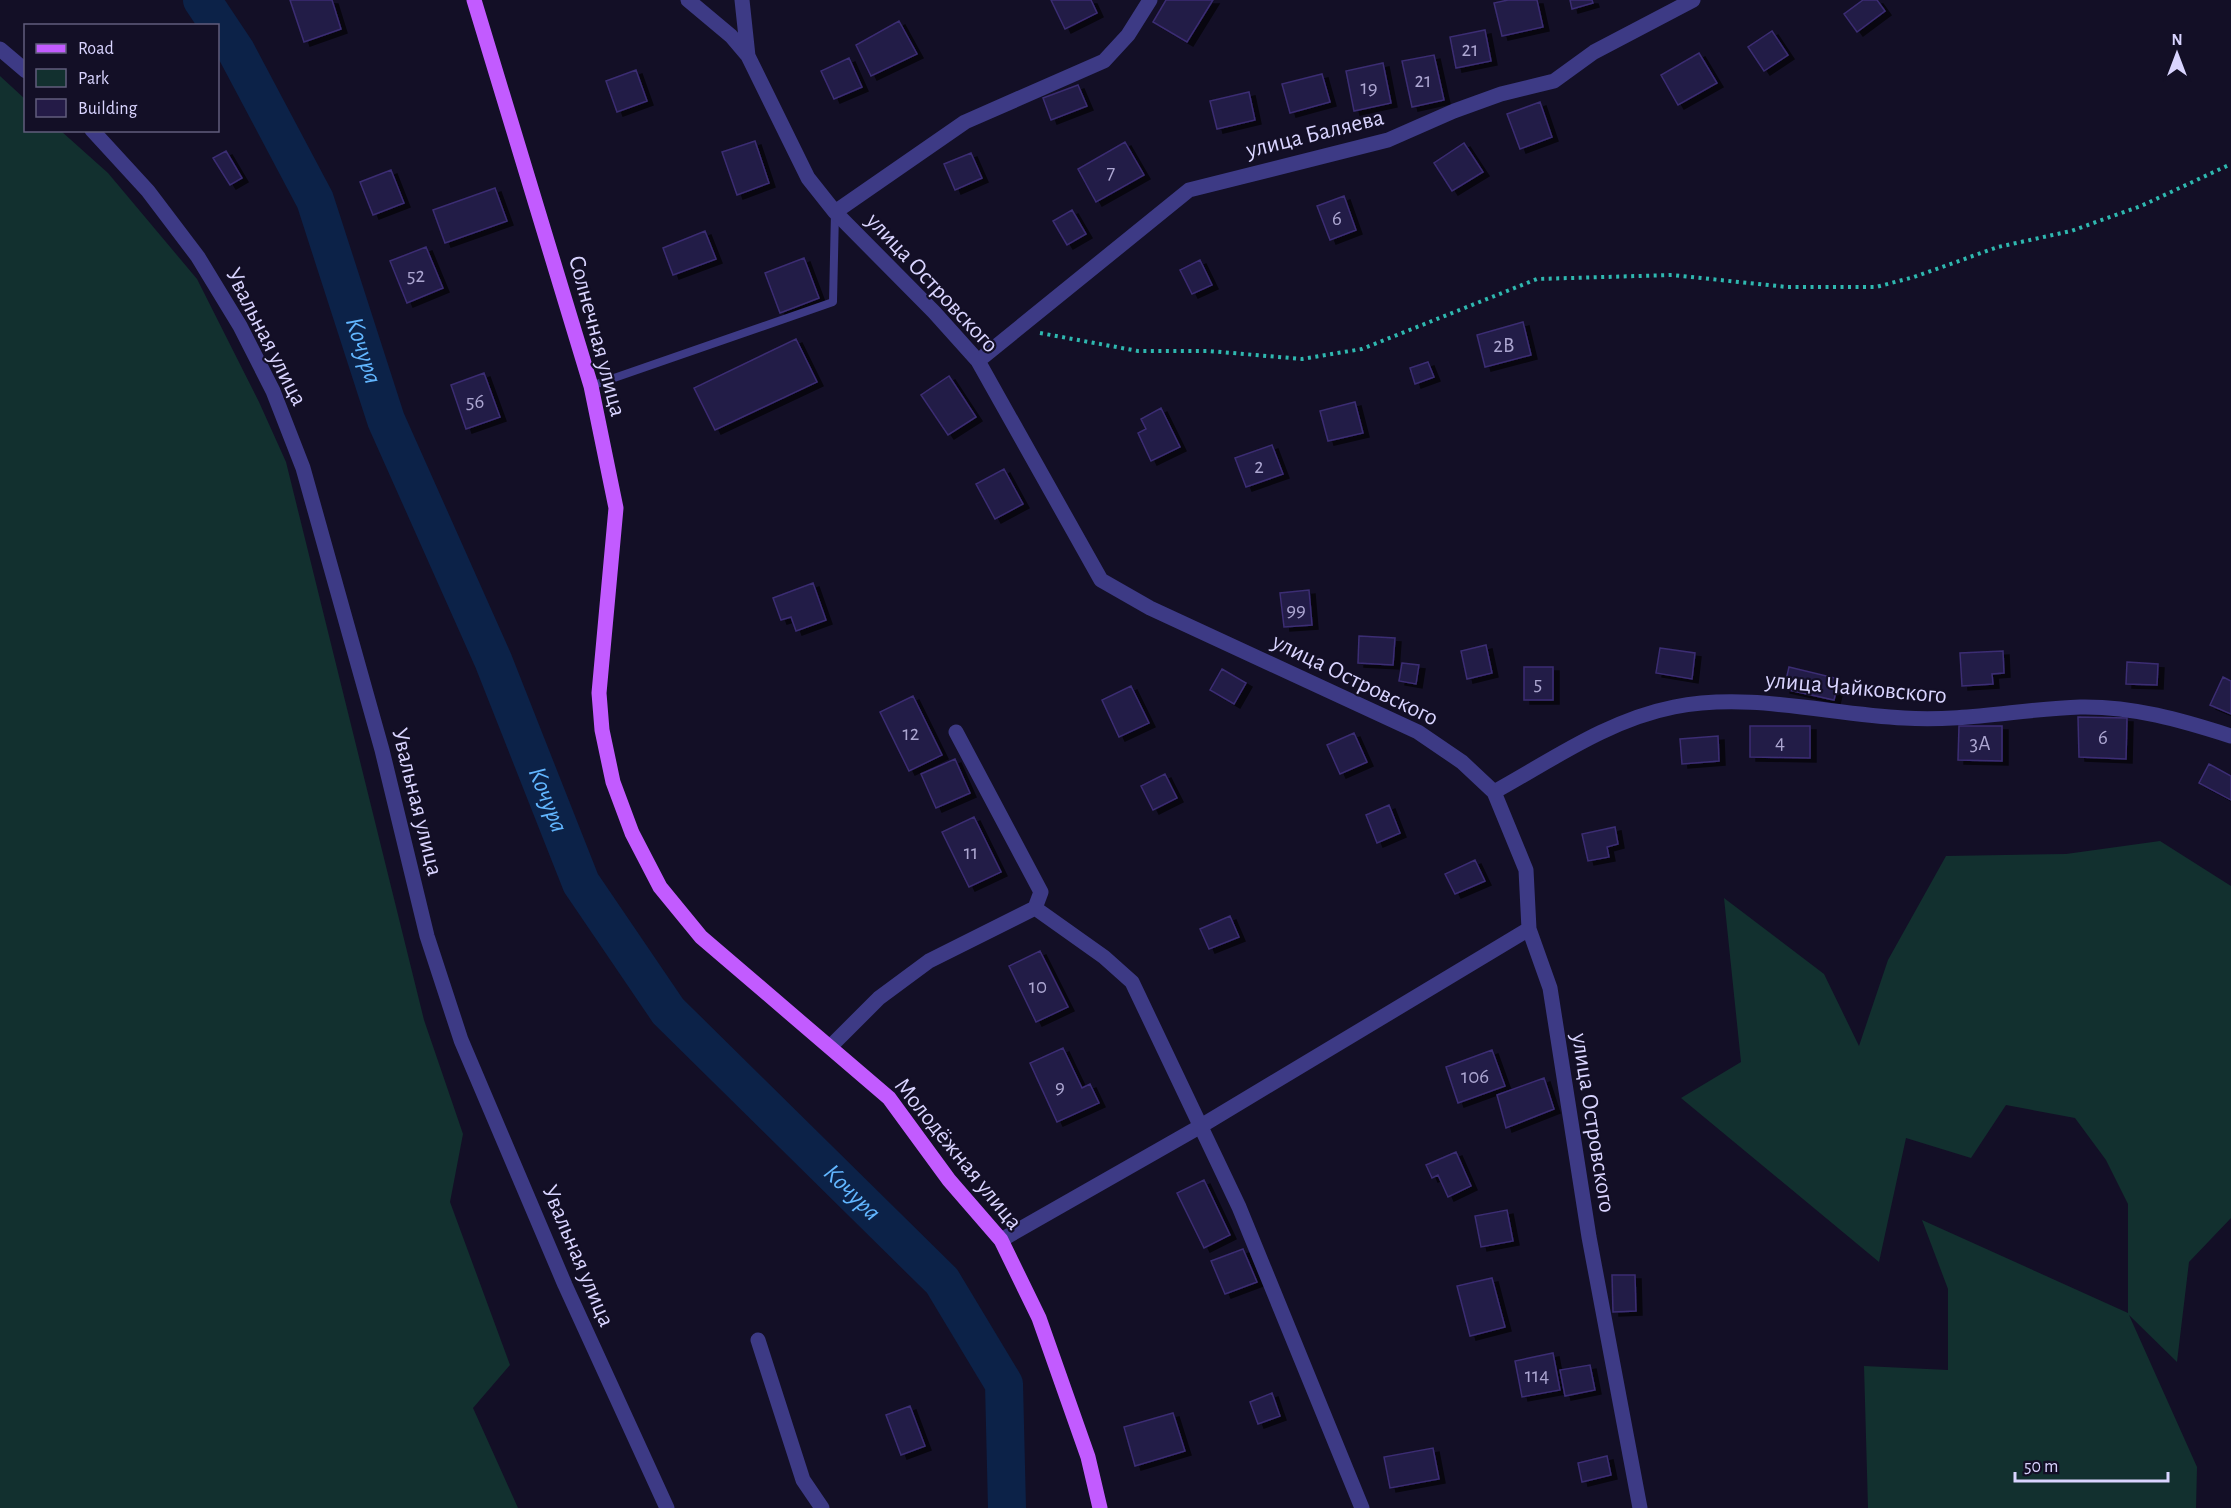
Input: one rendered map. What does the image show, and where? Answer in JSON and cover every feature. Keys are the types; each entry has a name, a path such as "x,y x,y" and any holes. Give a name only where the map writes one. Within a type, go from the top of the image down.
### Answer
{"main road":[{"name":"Солнечная улица","path":"474,0 591,386 616,508 599,693"},
{"name":"Молодёжная улица","path":"599,693 602,730 613,782 632,833 660,887 701,937 889,1098 949,1180 1000,1240 1039,1318 1088,1457 1100,1508"}],"street":[{"name":"улица Островского","path":"688,0 731,36 747,56 808,178 835,212 934,312 978,361 1101,580 1150,608 1418,732 1462,762 1494,792 1526,870 1529,929 1550,988 1589,1237 1640,1508"},
{"name":"улица Островского","path":"742,0 747,56"},
{"path":"835,212 965,122 1104,61 1128,35 1150,0"},
{"name":"улица Баляева","path":"978,361 1189,190 1388,140 1454,111 1501,94 1554,81 1594,51 1693,0"},
{"path":"0,49 24,69"},
{"name":"Увальная улица","path":"94,132 148,191 198,257 240,326 273,391 303,468 382,750 427,936 461,1040 565,1285 667,1508"},
{"name":"улица Чайковского","path":"1494,792 1623,721 1673,707 1718,701 1757,702 1905,718 1960,718 2081,707 2136,710 2183,720 2231,736"},
{"path":"830,1047 879,998 929,962 1035,908 1041,892 956,732"},
{"path":"1035,908 1104,957 1132,982 1202,1125 1239,1207 1362,1508"},
{"path":"1000,1240 1202,1125 1529,929"},
{"path":"758,1340 803,1480 822,1508"}],"lane":[{"path":"591,386 833,302 835,212"}],"path":[{"path":"1016,331 1049,333 1138,351 1209,351 1302,359 1362,349 1537,279 1672,275 1787,287 1876,287 1914,277 1998,247 2071,231 2141,206 2231,164"}],"green space":[{"path":"0,76 24,98 24,132 62,132 108,173 197,279 259,402 286,462 424,1020 463,1134 450,1202 510,1365 473,1408 518,1508 0,1508"},
{"path":"2160,841 2231,886 2231,1218 2189,1262 2177,1362 2129,1315 2197,1467 2196,1508 1868,1508 1864,1366 1948,1370 1948,1289 1922,1220 2128,1313 2128,1204 2106,1160 2075,1118 2006,1105 1971,1158 1906,1138 1879,1262 1681,1098 1741,1062 1724,898 1824,974 1859,1046 1888,960 1946,856 2066,854"}],"building":[{"path":"290,0 332,0 341,29 304,42"},
{"path":"1051,0 1091,0 1097,13 1065,29"},
{"path":"1166,0 1213,0 1187,42 1153,22"},
{"path":"1508,0 1537,0 1543,27 1502,36 1494,3"},
{"path":"1570,0 1592,0 1593,3 1572,9"},
{"path":"1863,0 1877,0 1885,11 1857,32 1844,14"},
{"path":"899,21 917,54 871,76 856,45"},
{"path":"1485,30 1491,61 1456,68 1450,37"},
{"path":"1772,31 1788,55 1764,71 1748,47"},
{"path":"1699,53 1717,83 1678,105 1661,75"},
{"path":"1434,55 1444,100 1412,107 1402,61"},
{"path":"849,58 862,87 834,99 821,71"},
{"path":"1383,63 1391,103 1354,111 1346,71"},
{"path":"636,70 647,101 617,112 606,81"},
{"path":"1322,74 1330,102 1290,113 1282,84"},
{"path":"1078,85 1087,106 1051,120 1043,98"},
{"path":"1249,92 1255,120 1217,129 1210,101"},
{"path":"1540,102 1552,137 1520,149 1507,114"},
{"path":"755,141 769,183 737,195 722,152"},
{"path":"1125,142 1144,175 1096,202 1078,169"},
{"path":"1464,143 1483,172 1452,191 1434,163"},
{"path":"226,151 242,178 230,185 213,158"},
{"path":"971,153 982,178 955,190 944,164"},
{"path":"391,170 404,203 373,215 360,182"},
{"path":"495,188 507,221 445,243 433,210"},
{"path":"1344,196 1356,230 1330,240 1317,206"},
{"path":"1072,210 1086,234 1067,245 1053,221"},
{"path":"705,231 716,259 673,275 663,248"},
{"path":"426,247 443,288 407,303 390,261"},
{"path":"804,258 819,298 780,313 765,273"},
{"path":"1200,260 1212,285 1192,294 1180,270"},
{"path":"1523,322 1531,355 1485,367 1477,335"},
{"path":"796,339 817,382 715,430 694,388"},
{"path":"1428,362 1434,377 1415,384 1410,368"},
{"path":"484,373 500,417 466,429 451,385"},
{"path":"949,376 976,417 948,435 921,395"},
{"path":"1355,402 1363,433 1328,441 1320,411"},
{"path":"1161,408 1180,447 1151,461 1138,433 1146,429 1141,419"},
{"path":"1272,445 1283,474 1246,487 1235,458"},
{"path":"1004,469 1023,504 995,519 976,484"},
{"path":"813,583 826,620 796,631 791,617 781,620 773,598"},
{"path":"1309,590 1312,625 1284,627 1280,593"},
{"path":"1359,636 1395,638 1393,665 1358,663"},
{"path":"1486,645 1492,673 1467,679 1461,651"},
{"path":"1660,648 1695,653 1692,679 1656,673"},
{"path":"2003,651 2004,673 1992,674 1993,684 1962,686 1960,653"},
{"path":"2127,662 2158,664 2157,685 2126,684"},
{"path":"1402,663 1419,665 1416,684 1399,681"},
{"path":"1524,667 1553,667 1553,700 1524,700"},
{"path":"1789,667 1839,679 1834,700 1784,689"},
{"path":"1222,669 1246,683 1234,704 1210,690"},
{"path":"2223,677 2231,681 2231,714 2210,705"},
{"path":"1131,686 1149,723 1119,737 1102,700"},
{"path":"913,696 942,755 909,771 880,712"},
{"path":"2078,717 2127,718 2126,759 2079,757"},
{"path":"1750,726 1810,726 1810,758 1750,757"},
{"path":"1959,726 2002,726 2002,761 1958,760"},
{"path":"1354,733 1367,762 1340,774 1327,745"},
{"path":"1718,736 1719,761 1682,764 1680,739"},
{"path":"955,759 970,793 936,808 921,774"},
{"path":"2209,764 2231,776 2231,800 2199,783"},
{"path":"1165,774 1177,798 1153,810 1141,786"},
{"path":"1389,805 1400,833 1377,843 1366,815"},
{"path":"974,817 1001,872 969,887 942,832"},
{"path":"1615,827 1618,844 1607,847 1609,857 1588,861 1582,834"},
{"path":"1475,860 1485,881 1455,894 1445,874"},
{"path":"1230,916 1239,937 1209,949 1200,929"},
{"path":"1040,951 1068,1007 1036,1022 1009,966"},
{"path":"1063,1048 1082,1088 1090,1084 1099,1103 1057,1122 1030,1063"},
{"path":"1492,1050 1505,1086 1458,1103 1446,1067"},
{"path":"1544,1078 1554,1109 1506,1128 1497,1095"},
{"path":"1456,1152 1471,1186 1448,1197 1438,1175 1432,1178 1426,1165"},
{"path":"1204,1180 1230,1235 1204,1248 1177,1193"},
{"path":"1507,1210 1513,1241 1481,1247 1475,1216"},
{"path":"1243,1249 1257,1282 1225,1294 1211,1261"},
{"path":"1612,1275 1635,1275 1636,1311 1613,1312"},
{"path":"1492,1278 1505,1327 1470,1336 1457,1286"},
{"path":"1553,1353 1560,1390 1522,1397 1515,1361"},
{"path":"1590,1365 1595,1390 1565,1396 1560,1370"},
{"path":"1272,1393 1280,1416 1258,1424 1250,1402"},
{"path":"910,1406 925,1446 901,1455 886,1415"},
{"path":"1173,1413 1185,1451 1135,1466 1124,1427"},
{"path":"1433,1448 1439,1479 1390,1488 1384,1457"},
{"path":"1607,1456 1611,1475 1582,1482 1578,1463"}],"waterway":[{"name":"Кочура","path":"202,0 218,24"},
{"name":"Кочура","path":"219,26 236,51 315,200 386,420 493,660 581,883 668,1011 942,1281 1004,1384 1007,1508"}]}
